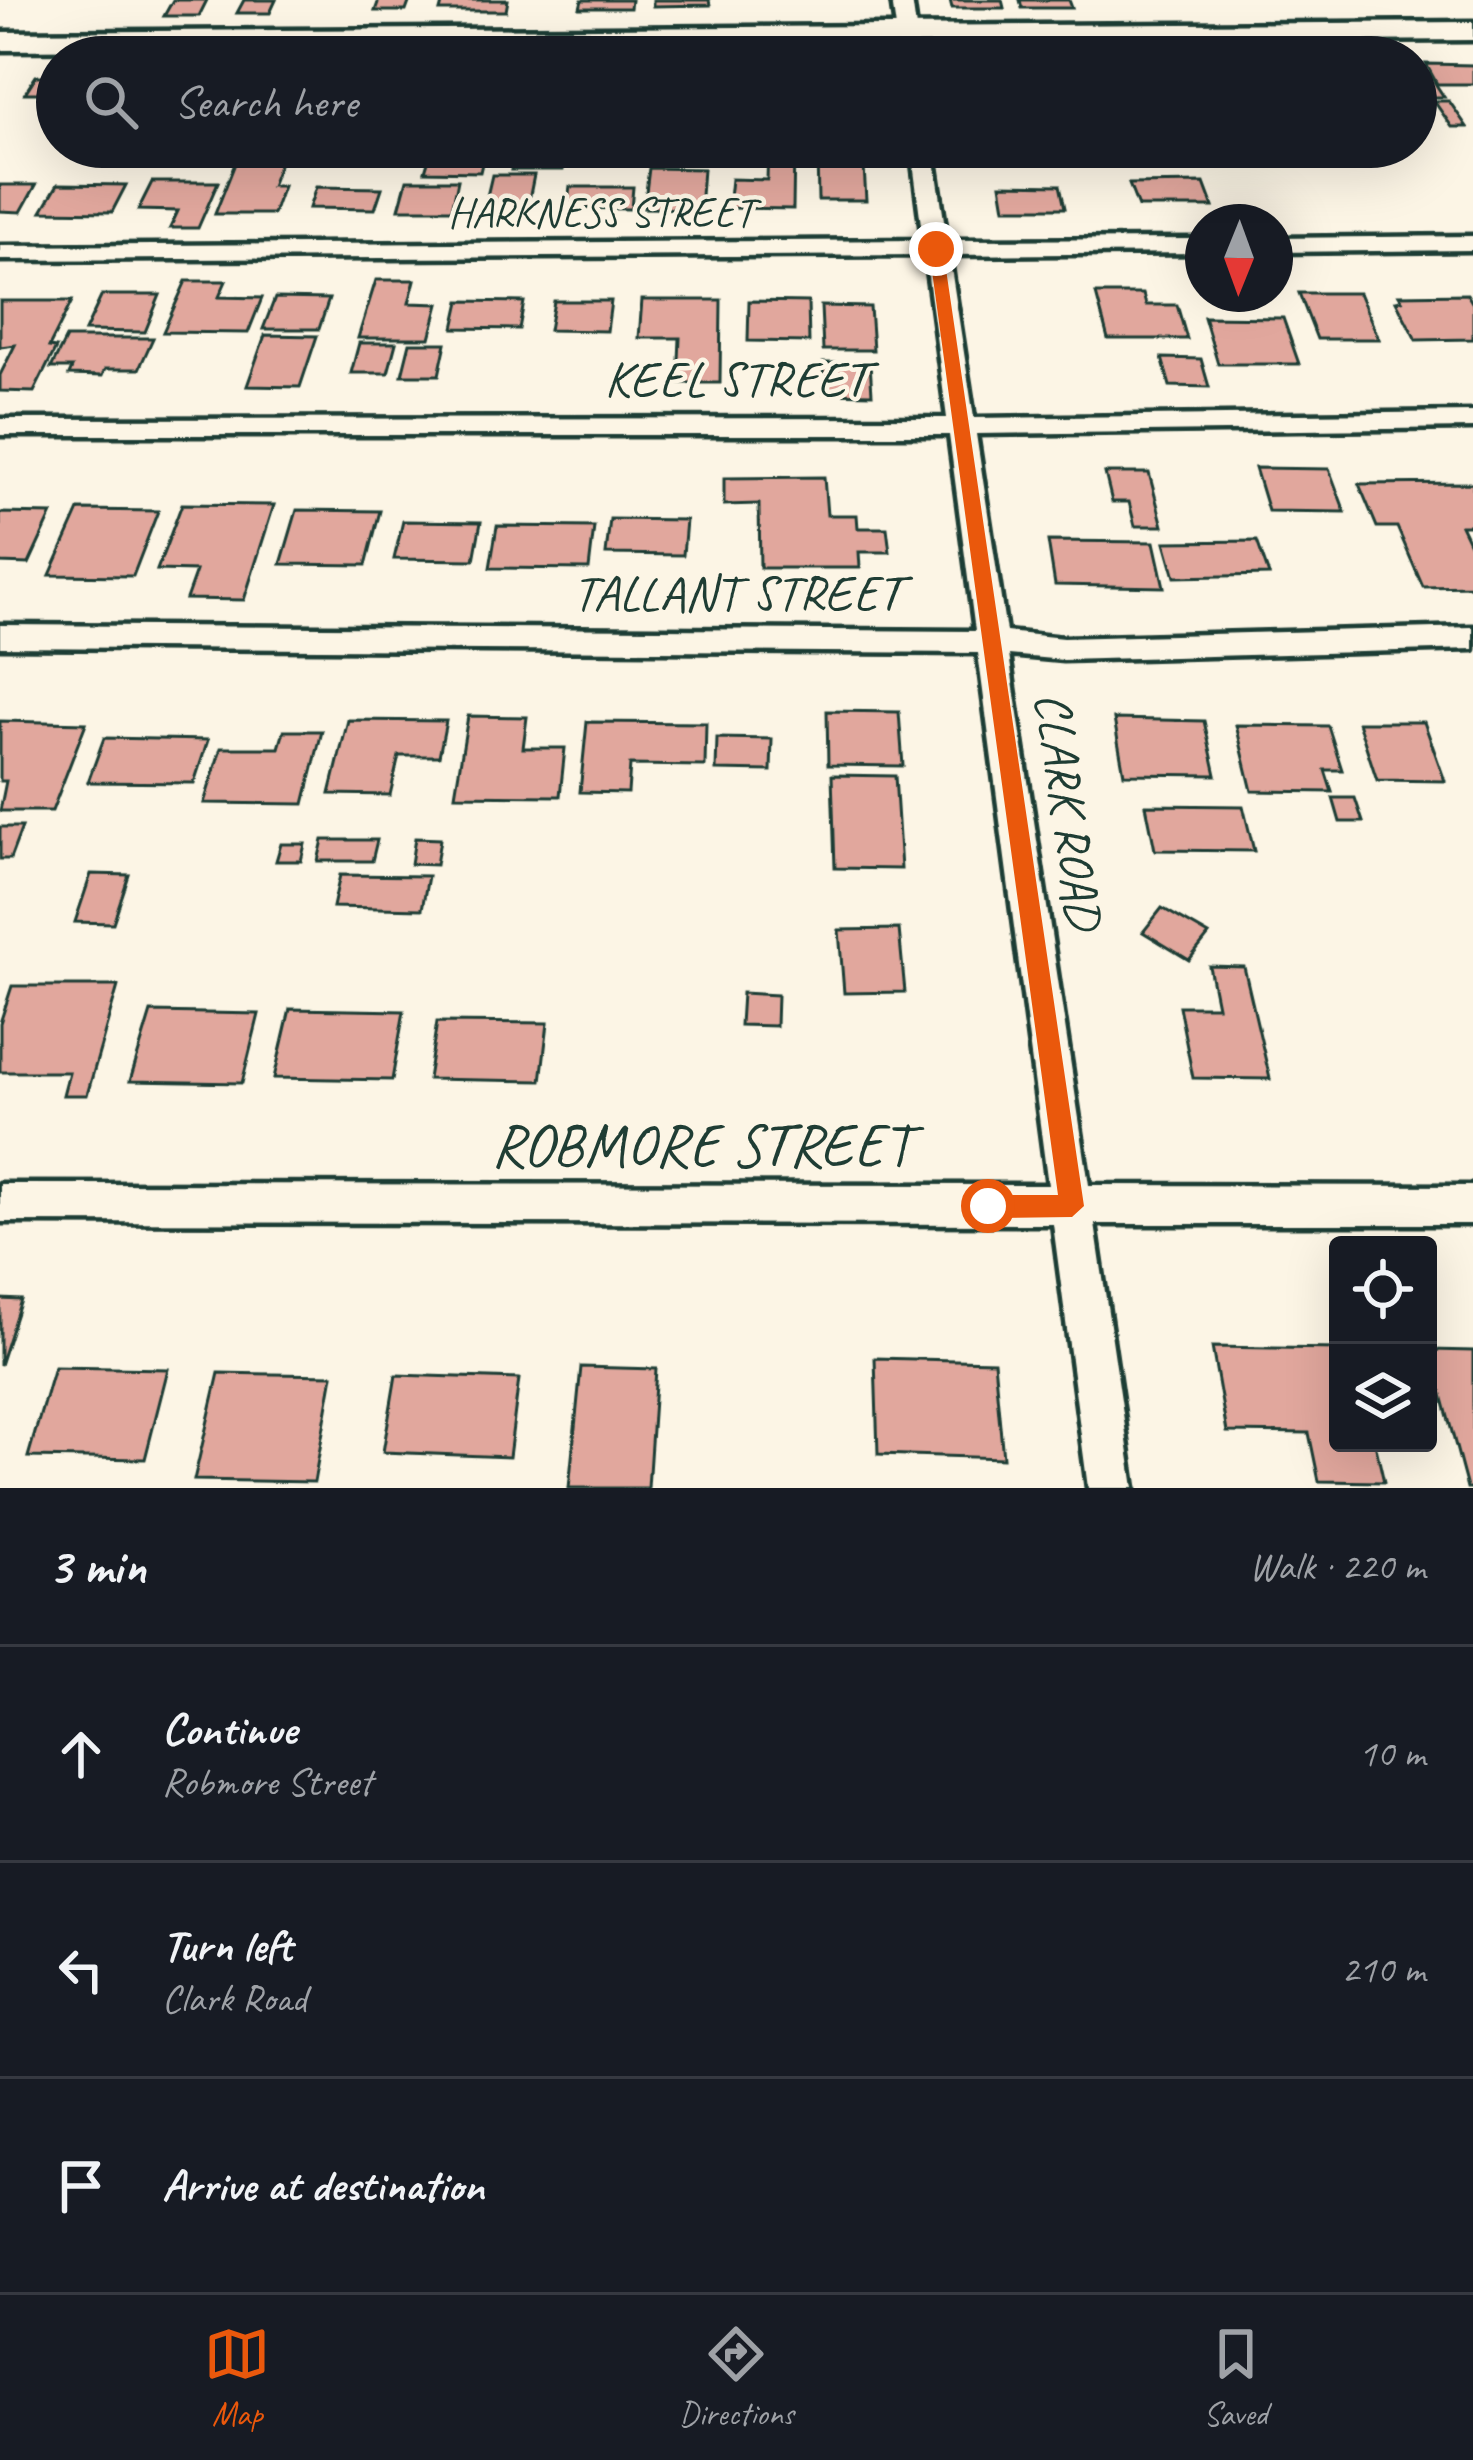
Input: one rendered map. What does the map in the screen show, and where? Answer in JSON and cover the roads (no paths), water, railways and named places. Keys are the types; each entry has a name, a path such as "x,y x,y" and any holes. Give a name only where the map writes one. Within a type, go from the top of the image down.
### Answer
{"street":[{"path":"902,0 907,36"},
{"path":"1285,36 1473,31"},
{"path":"0,41 36,41"},
{"name":"CLARK ROAD","path":"925,168 1112,1488"},
{"path":"1293,245 1473,243"},
{"name":"HARKNESS STREET","path":"0,253 1185,246"},
{"name":"KEEL STREET","path":"0,427 1473,420"},
{"name":"TALLANT STREET","path":"0,636 994,642 1063,650 1473,638"},
{"name":"ROBMORE STREET","path":"0,1203 1473,1205"}]}
